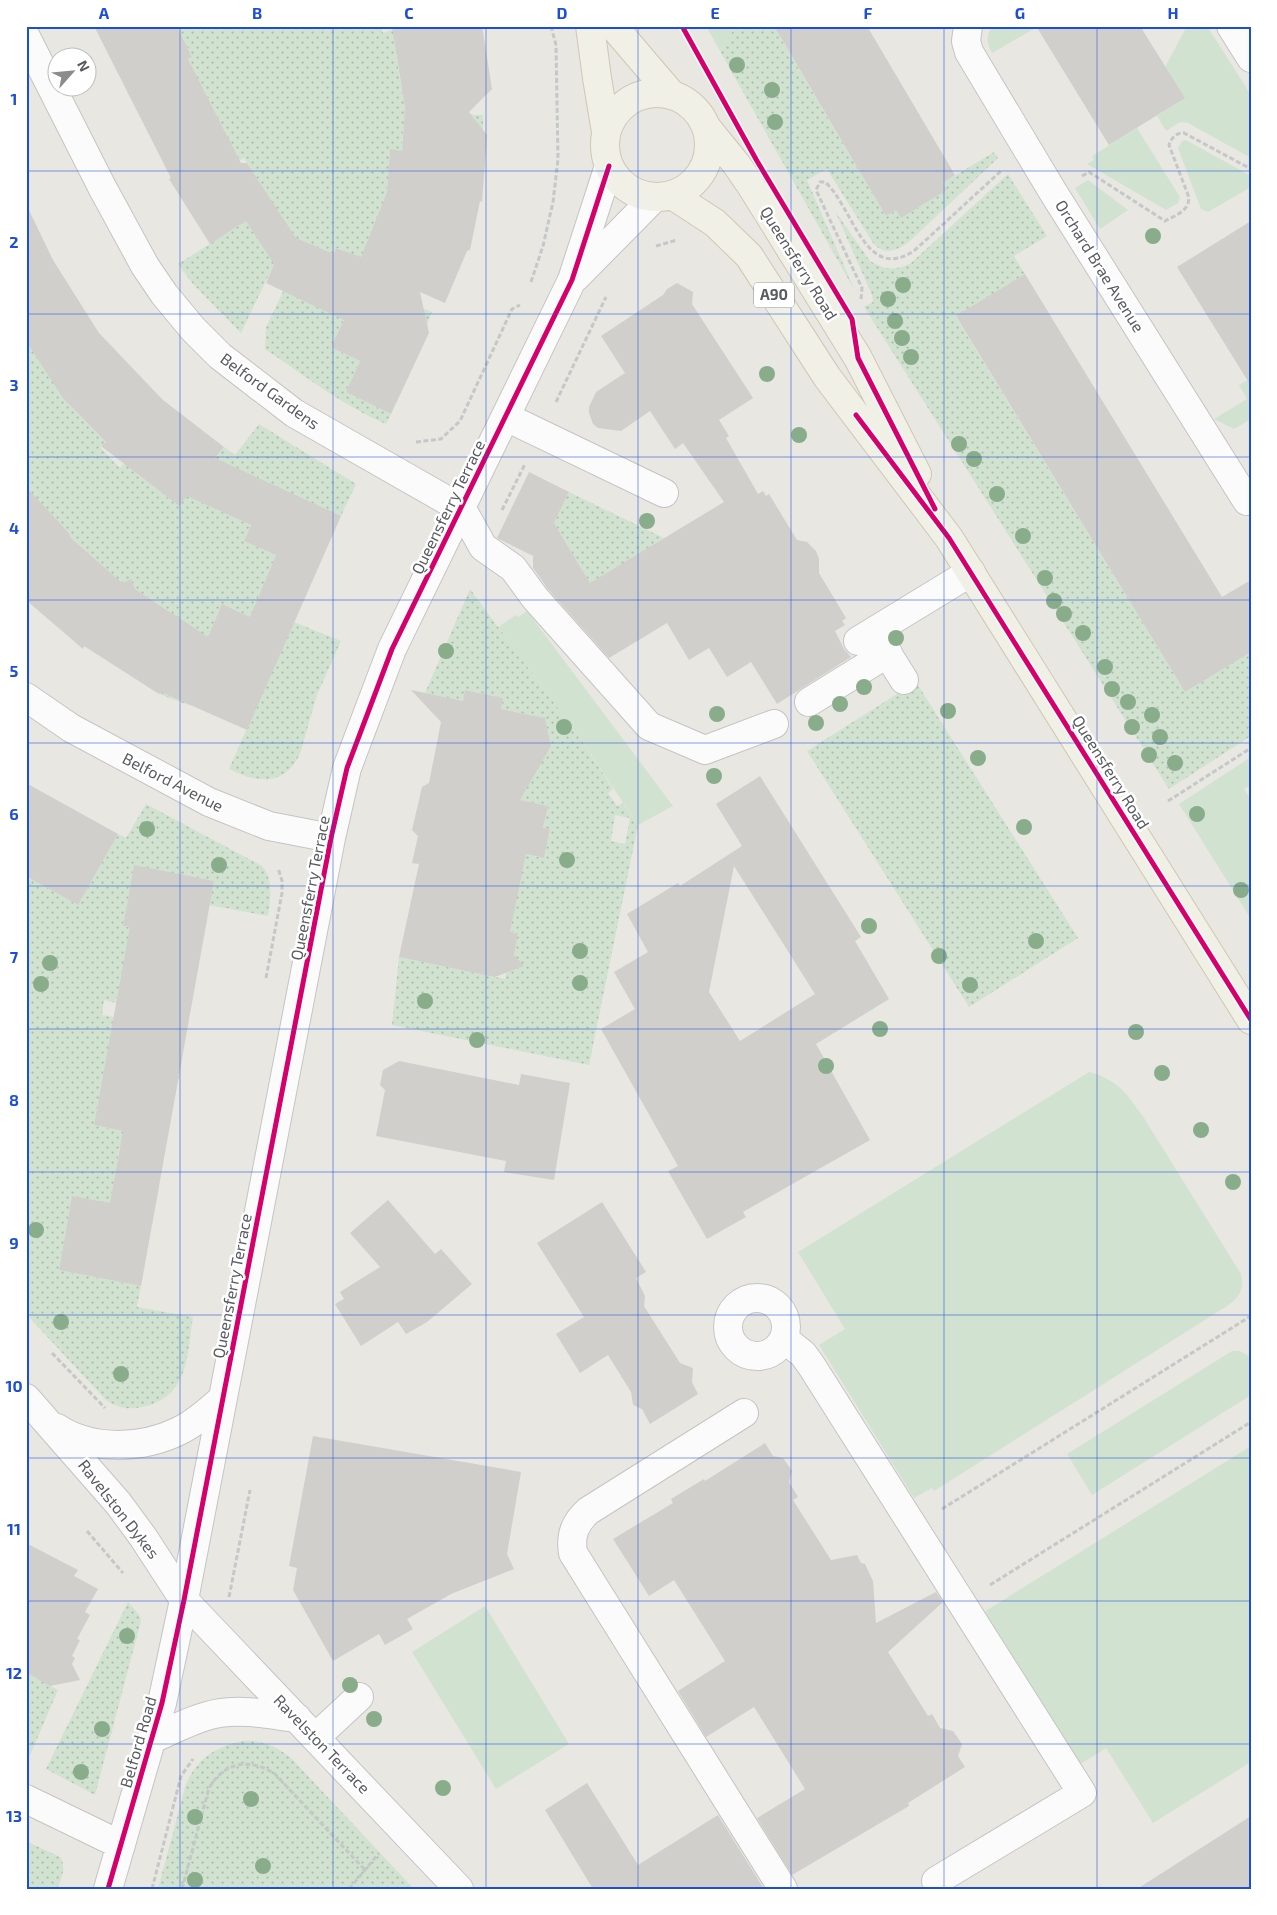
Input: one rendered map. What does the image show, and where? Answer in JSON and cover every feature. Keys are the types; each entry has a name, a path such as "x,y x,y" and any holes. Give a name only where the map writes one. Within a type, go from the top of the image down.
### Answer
{"main road":[{"path":"590,26 606,132 605,150 609,166"},
{"name":"A90","path":"613,26 672,95 687,102 699,114 707,128"},
{"path":"606,132 613,117 624,104 639,95 655,92 672,95"},
{"path":"664,196 687,187 699,176 707,161 709,144 707,128"},
{"name":"Queensferry Road","path":"707,128 737,164 858,358 949,538"},
{"name":"A90","path":"609,166 617,179 628,188 641,195 664,196"},
{"name":"Queensferry Road","path":"664,196 715,223 749,256 827,378 949,538 1251,1020"}],"street":[{"name":"Orchard Brae Avenue","path":"968,26 966,41 969,52 1026,148 1247,501"},
{"path":"1231,26 1251,58"},
{"name":"Belford Gardens","path":"26,37 102,187 145,266 164,294 193,329 220,356 294,413 462,509"},
{"name":"Queensferry Terrace","path":"184,1600 331,838 347,768 392,649 462,509 572,280 609,166"},
{"name":"Queensferry Terrace","path":"572,280 664,196"},
{"path":"506,417 664,493"},
{"path":"462,509 483,547 513,568 535,598 649,726 705,750 774,724"},
{"path":"809,702 873,642 971,572"},
{"path":"873,642 904,680"},
{"name":"Belford Avenue","path":"26,697 86,736 209,802 270,826 331,838"},
{"path":"784,1340 804,1354 812,1364 1082,1792 932,1886"},
{"name":"Ravelston Dykes","path":"26,1398 118,1503 143,1537 184,1600"},
{"name":"Ravelston Dykes","path":"48,1422 65,1433 82,1440 119,1445 143,1443 166,1437 190,1425 208,1413 222,1399"},
{"path":"744,1414 588,1512 580,1518 575,1526 571,1543 572,1553 783,1889"},
{"name":"Ravelston Terrace","path":"184,1600 459,1889"},
{"name":"Belford Road","path":"108,1889 162,1703 184,1600"},
{"path":"316,1737 359,1698"},
{"path":"152,1739 202,1717 221,1713 255,1713 296,1718"},
{"path":"26,1799 121,1845"}],"path":[{"path":"529,287 543,246 553,202 558,159 556,45 551,26"},
{"path":"1088,172 1165,221 1185,209 1189,202 1169,145 1172,138 1178,133 1184,133 1251,168"},
{"path":"859,302 862,296 862,288 816,190 818,184 822,182 830,186 871,250 885,258 901,259 915,250 1026,148"},
{"path":"652,248 681,239"},
{"path":"556,403 607,296"},
{"path":"413,442 441,439 460,421 512,310 523,303"},
{"path":"501,512 528,460"},
{"path":"1168,801 1251,748"},
{"path":"266,980 282,893 282,882 278,868"},
{"path":"945,1507 1251,1316"},
{"path":"52,1353 105,1408 112,1412"},
{"path":"994,1583 1251,1422"},
{"path":"228,1600 250,1490"},
{"path":"87,1531 129,1580"},
{"path":"152,1889 181,1776 196,1756"},
{"path":"182,1889 209,1788 224,1770 238,1765 251,1764 265,1767 276,1774 364,1870"},
{"path":"349,1889 379,1852"}],"green space":[{"path":"177,26 380,26 383,33 402,26 438,47 396,54 406,114 483,115 483,129 477,134 403,128 402,151 390,150 387,193 365,247 382,255 366,260 337,248 334,254 322,249 357,282 432,312 427,325 344,320 331,347 360,361 346,392 391,414 386,424 339,399 265,349 266,327 291,275 273,266 241,333 193,284 178,264 246,221 285,223 244,158 208,180 171,178 165,166 227,135 199,81 165,97 159,84 130,98 126,90 192,57"},
{"path":"706,26 736,26 720,51"},
{"path":"736,26 778,26 783,32 780,37 886,216 896,210 901,218 947,190 943,183 994,152 998,158 911,240 902,247 887,251 882,250 873,243 827,169 807,180 855,291 720,51"},
{"path":"993,26 1039,26 992,53 988,40"},
{"path":"1187,26 1207,26 1251,95 1251,158 1188,123 1180,122 1166,131 1157,116 1184,98 1165,67"},
{"path":"1137,128 1180,197 1178,203 1166,210 1087,164 1094,160 1092,156"},
{"path":"1186,140 1251,176 1251,187 1208,212 1201,209 1178,148 1182,141"},
{"path":"1008,174 1047,236 1014,256 1025,274 956,317 1185,692 1249,653 1251,657 1251,736 1169,789 864,307 873,302 872,295 835,211 870,261 886,268 900,267 911,263"},
{"path":"1088,180 1128,210 1100,229 1075,188"},
{"path":"26,341 107,342 119,354 68,403 106,442 100,447 120,468 148,431 161,441 137,474 179,506 224,447 235,455 259,424 356,484 341,516 218,510 251,525 244,541 276,555 265,582 304,599 294,622 341,641 317,695 300,754 294,765 278,777 260,779 239,774 229,769 284,644 240,624 244,614 222,604 212,628 224,633 191,706 159,694 172,613 135,589 133,584 127,581 121,583 71,538 70,533 63,527 33,528 49,512 40,502 26,496"},
{"path":"1251,378 1251,419 1234,429 1214,419 1247,399 1239,385"},
{"path":"569,492 664,538 654,544 622,583 614,569 590,583 554,523"},
{"path":"470,589 582,741 613,789 608,793 617,806 623,803 638,825 589,1065 392,1025 399,957 505,979 506,973 514,970 516,958 512,953 518,933 510,932 513,852 544,858 550,830 543,828 548,806 506,797 544,758 551,746 545,718 501,709 503,698 466,690 463,701 425,693","holes":["615,815 630,818 625,844 611,841"]},
{"path":"527,611 673,806 638,825 582,741 498,627 516,615 518,617"},
{"path":"916,682 1078,938 969,1007 807,751"},
{"path":"1251,757 1251,785 1244,789 1251,800 1251,919 1179,804"},
{"path":"146,804 262,866 266,871 270,884 270,897 268,916 209,905 214,881 134,866 123,926 133,928 116,1003 104,1000 102,1015 114,1017 110,1039 183,1052 179,1079 105,1065 94,1125 137,1134 119,1149 115,1179 159,1187 152,1224 72,1197 59,1270 141,1286 137,1307 193,1317 187,1360 177,1385 169,1394 157,1402 142,1407 127,1408 118,1406 105,1399 26,1314 26,881 32,879 78,905 118,834 126,838"},
{"path":"1089,1072 1108,1079 1121,1089 1144,1118 1241,1274 1242,1284 1240,1293 1227,1306 934,1491 932,1488 914,1498 819,1345 845,1329 798,1252"},
{"path":"1232,1351 1240,1351 1251,1357 1251,1395 1092,1495 1067,1454"},
{"path":"1251,1446 1251,1762 1153,1823 1106,1748 1079,1765 984,1612"},
{"path":"128,1602 140,1616 141,1621 95,1795 46,1769"},
{"path":"485,1606 569,1744 496,1789 412,1652"},
{"path":"26,1672 58,1690 28,1760 26,1759"},
{"path":"244,1741 270,1745 292,1759 414,1889 158,1889 186,1784 191,1775 202,1760 209,1755 225,1746"},
{"path":"26,1841 60,1857 63,1869 58,1889 26,1889"}],"building":[{"path":"94,26 177,26 192,57 188,59 241,163 247,163 296,238 334,254 336,248 361,257 387,192 390,149 402,151 405,108 392,26 482,26 492,89 469,112 487,135 482,202 480,201 470,250 467,251 445,303 420,292 429,333 391,414 346,392 360,361 331,347 344,320 266,283 274,264 246,221 210,244 169,179 171,178"},
{"path":"774,26 867,26 955,175 943,183 947,190 901,218 896,210 886,216"},
{"path":"1036,26 1140,26 1185,98 1109,145"},
{"path":"26,204 53,260 99,333 163,400 224,447 215,458 341,516 247,730 161,692 159,694 84,646 83,649 26,600 26,487 70,534 71,538 122,583 131,579 135,589 208,637 222,604 250,617 276,555 244,541 251,525 187,496 179,506 101,446 106,442 63,398 26,341"},
{"path":"1251,221 1251,386 1177,267"},
{"path":"1025,274 1222,597 1251,580 1251,652 1185,692 956,316"},
{"path":"677,283 693,292 692,304 753,398 719,420 729,436 726,438 758,494 763,491 766,496 769,494 797,540 807,542 816,551 819,559 819,573 846,618 842,621 845,625 835,631 844,649 851,657 777,704 751,662 727,677 709,648 689,660 667,623 609,658 547,588 533,568 533,556 497,538 529,472 569,492 554,523 590,583 724,502 683,443 675,449 650,411 621,431 598,428 593,424 589,413 589,407 596,392 625,373 601,336 663,295 667,289"},
{"path":"411,690 463,701 465,690 503,698 501,709 545,718 551,746 520,800 548,806 543,828 550,829 544,858 526,854 510,932 518,933 514,955 524,966 495,977 399,957 419,864 412,863 418,836 412,830 422,787 429,783 441,722"},
{"path":"760,776 861,937 855,941 889,999 816,1044 870,1140 743,1212 746,1217 707,1239 668,1171 678,1166 601,1029 635,1009 614,972 648,952 627,914 678,883 680,886 742,846 716,804","holes":["734,866 815,994 740,1041 709,992"]},
{"path":"26,783 118,834 78,905 26,876"},
{"path":"134,865 214,881 141,1286 59,1270 72,1196 110,1203 123,1131 94,1125 130,927 123,926"},
{"path":"399,1061 519,1085 521,1074 570,1083 554,1180 504,1172 506,1161 376,1136 385,1090 380,1085 383,1070"},
{"path":"388,1200 435,1254 441,1249 472,1284 427,1322 406,1334 398,1322 361,1346 335,1304 344,1299 340,1292 380,1267 350,1233"},
{"path":"602,1202 646,1272 636,1278 645,1296 644,1306 680,1363 693,1368 692,1382 698,1394 650,1424 642,1409 633,1405 631,1392 608,1355 580,1373 556,1334 584,1317 537,1243"},
{"path":"313,1436 521,1472 507,1554 514,1569 451,1594 407,1619 413,1629 385,1645 379,1634 333,1661 293,1590 297,1568 289,1566"},
{"path":"765,1443 773,1456 783,1458 792,1471 789,1482 798,1497 793,1500 831,1560 857,1555 861,1563 865,1564 873,1581 876,1623 936,1592 943,1602 888,1652 928,1716 932,1714 940,1728 953,1731 962,1744 958,1756 965,1767 908,1803 909,1806 792,1875 757,1818 805,1789 754,1707 706,1737 678,1691 725,1661 674,1580 649,1596 613,1539 673,1503 671,1499 704,1479 705,1481"},
{"path":"26,1543 78,1570 74,1576 98,1589 85,1612 90,1615 77,1639 80,1640 72,1656 75,1658 72,1664 80,1680 50,1686 26,1672"},
{"path":"587,1783 638,1865 718,1815 764,1889 593,1889 545,1810"},
{"path":"1251,1816 1251,1889 1137,1889"}],"cycle path":[{"path":"682,26 757,161 852,319 858,358 935,509"},
{"path":"108,1889 162,1703 184,1600 331,838 347,768 392,649 572,280 609,166"},
{"path":"856,415 949,538 1251,1020"}]}
